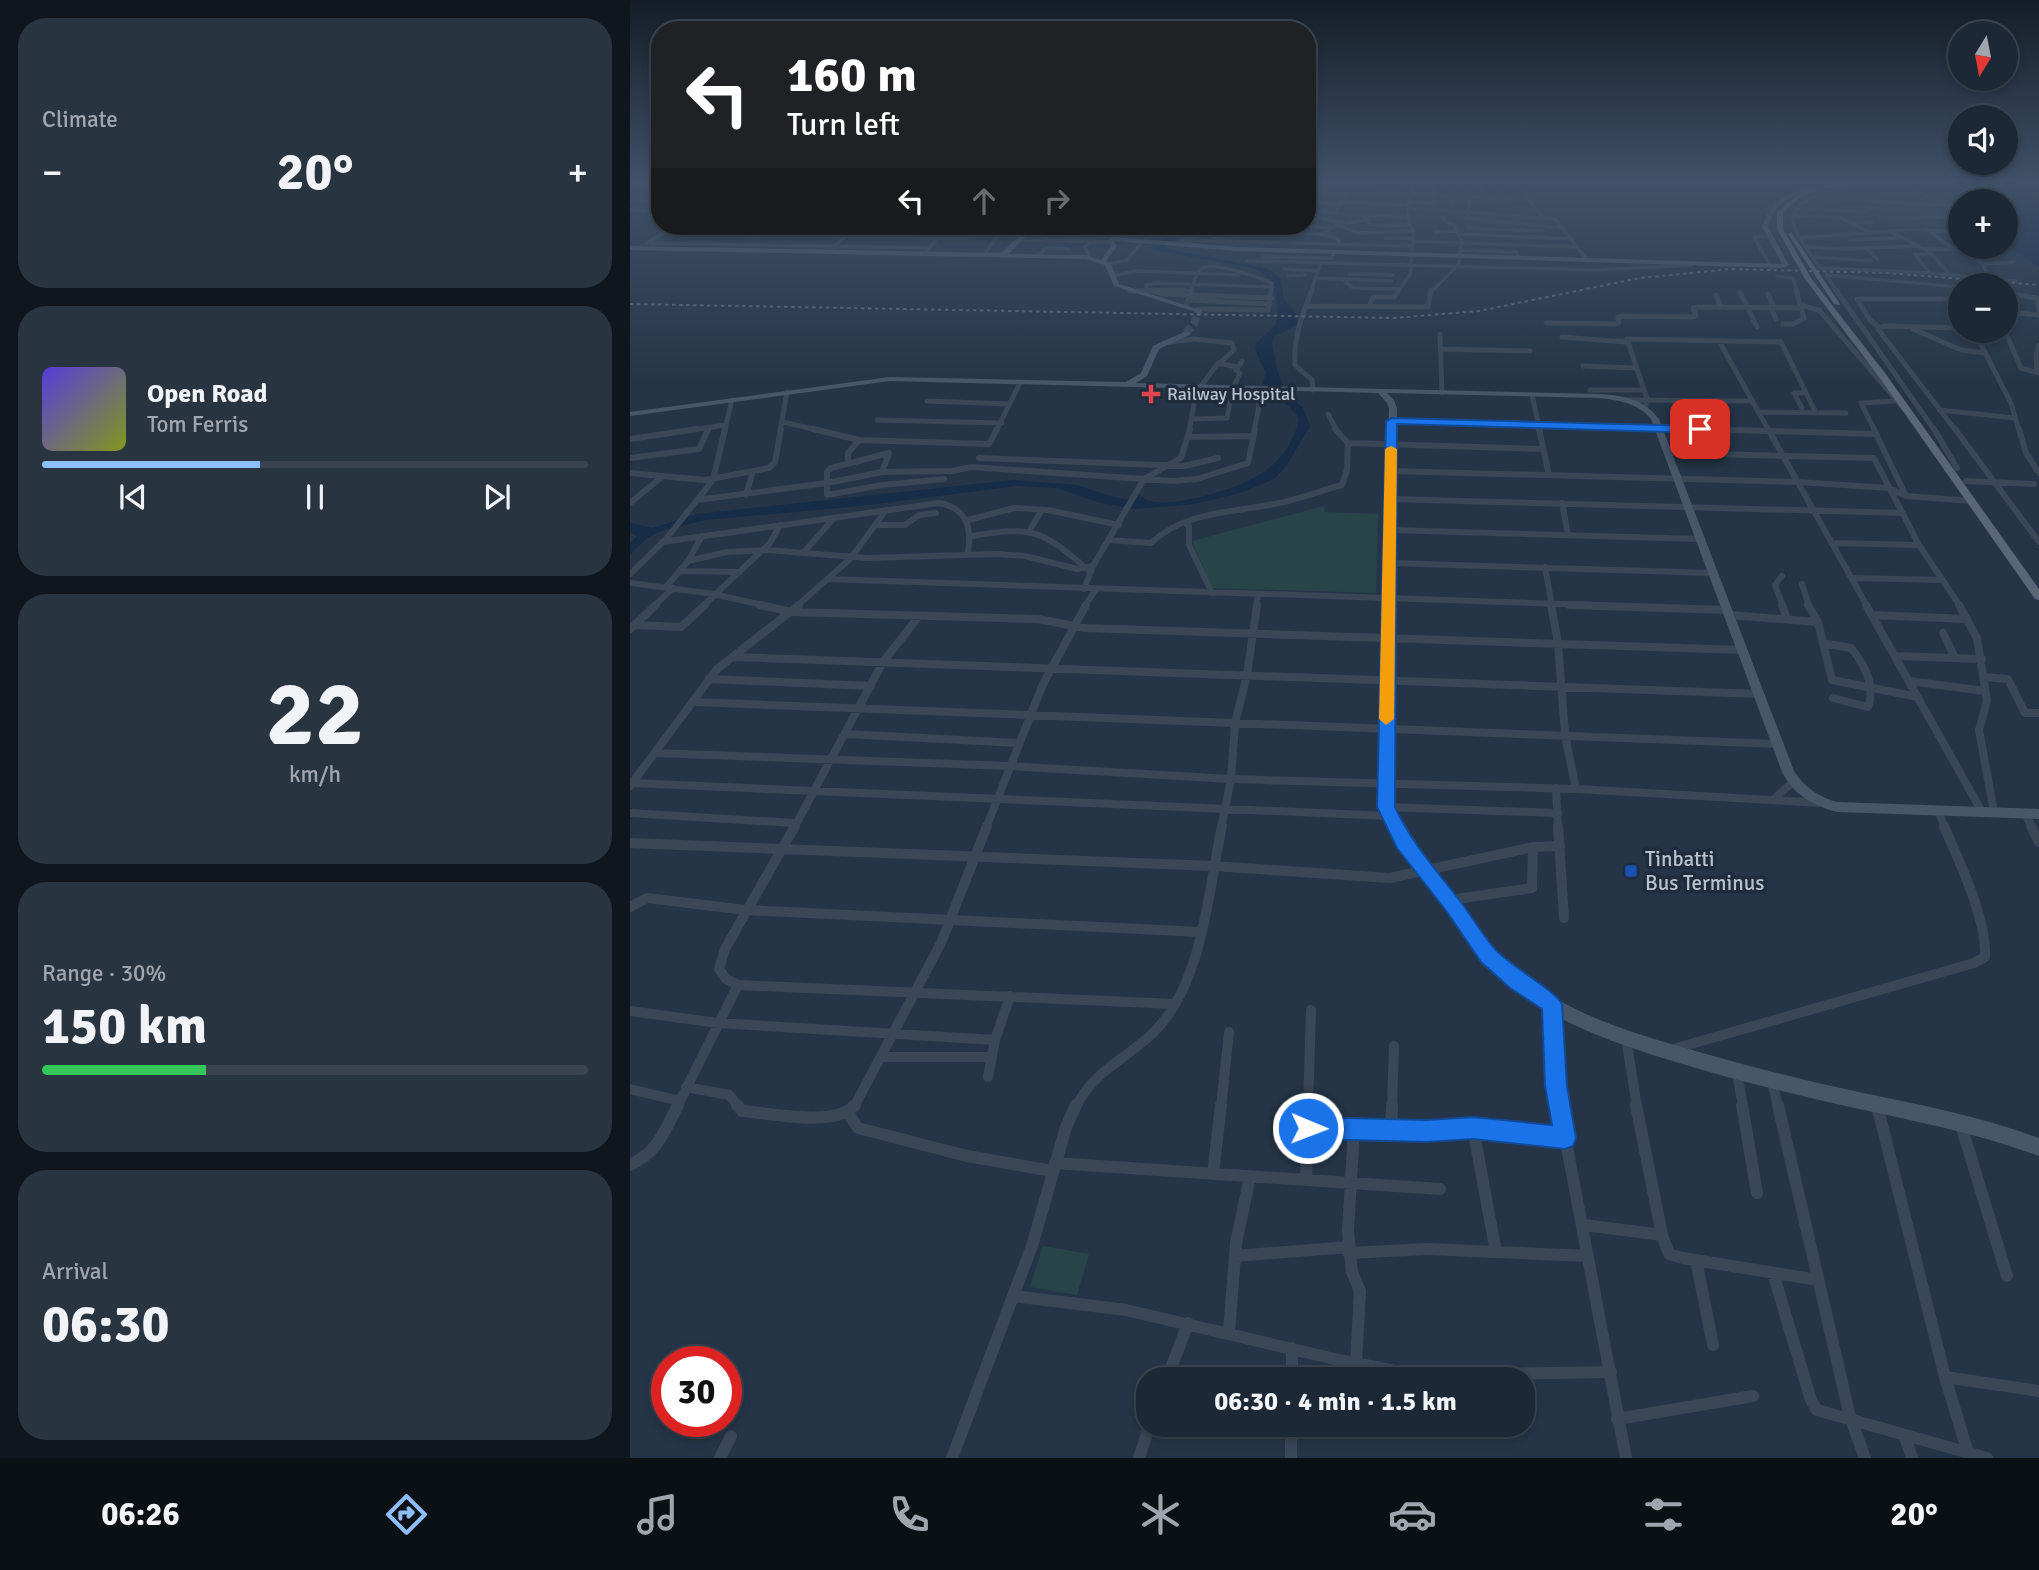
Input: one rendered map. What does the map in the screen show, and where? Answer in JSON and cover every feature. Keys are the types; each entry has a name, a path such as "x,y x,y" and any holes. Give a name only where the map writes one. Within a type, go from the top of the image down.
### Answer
{"main road":[{"path":"705,249 827,249"},
{"path":"833,249 1086,257 1106,262"},
{"path":"1112,249 1106,262 1115,285 1130,291 1193,289 1199,310"},
{"path":"1267,249 1332,257 1460,253 1691,265 1786,265 1777,249"},
{"path":"1791,249 1805,274 1907,411 2039,597"},
{"path":"1801,249 2039,583"},
{"path":"1127,385 1142,377 1153,352 1164,343 1186,333"},
{"path":"1142,377 1156,386"},
{"path":"630,414 881,380 1532,395 1646,403 1668,453 1794,781 1806,793 1837,807 2039,814"},
{"path":"1380,391 1392,404 1387,811 1423,869 1488,956 1517,981 1552,1004 1589,1024 1626,1038 1737,1073 1960,1123 2038,1149"},
{"path":"2015,563 2019,575 2039,607"}],"street":[{"path":"984,255 988,249"},
{"path":"1003,255 1009,249"},
{"path":"1038,256 1045,249"},
{"path":"1086,257 1089,254 1087,249"},
{"path":"1127,260 1134,249"},
{"path":"1291,260 1304,249"},
{"path":"1312,390 1312,380 1294,362 1295,345 1318,272 1332,257 1335,249"},
{"path":"1370,307 1373,298 1394,297 1411,273 1411,249"},
{"path":"1306,306 1428,307 1432,290 1458,267 1460,249"},
{"path":"1579,249 1588,261"},
{"path":"1761,249 1771,267"},
{"path":"1809,249 1824,269 1948,275"},
{"path":"1815,257 1874,260 1869,249"},
{"path":"1886,249 1895,256"},
{"path":"1925,249 1948,273"},
{"path":"1930,273 1915,255 1932,254"},
{"path":"1332,257 1458,267 1627,270 1691,265"},
{"path":"1248,259 1291,260 1318,272 1342,279 1393,278 1318,272 1284,269"},
{"path":"1979,259 1986,273"},
{"path":"1106,262 1127,260"},
{"path":"1127,260 1132,271"},
{"path":"1983,264 2014,262"},
{"path":"1193,289 1203,268 1210,267 1252,275 1272,293"},
{"path":"1111,276 1132,271 1193,289 1272,293"},
{"path":"1287,276 1318,272"},
{"path":"1948,286 1826,275 1855,320 1921,409 1957,468"},
{"path":"1777,276 1793,278 1804,320 1783,324"},
{"path":"1159,277 1193,289"},
{"path":"1342,279 1353,288 1398,289"},
{"path":"1146,290 1146,285 1152,283 1193,289 1272,293"},
{"path":"1130,291 1146,290 1163,294 1193,289 1272,293"},
{"path":"1741,292 1756,327"},
{"path":"1199,310 1265,311 1270,309 1272,293"},
{"path":"1768,293 1776,319"},
{"path":"1716,295 1721,307"},
{"path":"2018,295 2037,298 2039,313 2018,312"},
{"path":"1948,299 1857,299 1870,320 1879,327 1948,328"},
{"path":"1546,323 1615,324 1619,323 1618,317 1623,316 1693,317 1696,316 1694,307 1801,307 1819,310 1895,401 1907,411"},
{"path":"1879,327 1879,331 2039,542"},
{"path":"1909,327 1961,349 1985,353"},
{"path":"1440,334 1442,393"},
{"path":"1562,337 1626,342 1632,339 1781,342 1816,413"},
{"path":"1084,589 1090,568 1144,479 1181,458 1194,419 1196,393 1214,366 1234,350 1232,344 1194,339 1164,343"},
{"path":"1719,341 1982,812"},
{"path":"1626,342 1646,403 1753,401"},
{"path":"1966,481 2036,486 2033,478 2039,475 2026,453 2011,403 1980,343"},
{"path":"2010,343 2021,368 2038,372 2036,355 2039,345"},
{"path":"1441,349 1530,351"},
{"path":"1194,419 1227,418 1233,388 1240,373 1236,371 1237,367 1242,360"},
{"path":"1220,363 1237,367"},
{"path":"1583,366 1635,368"},
{"path":"783,422 859,440 989,444 1020,383"},
{"path":"697,500 827,483 882,472 953,471 971,467 1173,481 1197,479 1248,463 1259,406 1255,388"},
{"path":"1590,390 1643,390"},
{"path":"630,473 713,480 769,468 775,462 787,392"},
{"path":"1802,408 1794,393 1806,393"},
{"path":"1532,395 1549,475"},
{"path":"630,574 664,540 713,480 732,400"},
{"path":"927,401 1008,404"},
{"path":"1895,401 1861,403 1906,496 1901,510"},
{"path":"1938,410 2015,418"},
{"path":"1759,412 1846,413"},
{"path":"1328,414 1335,429 1348,443 1543,449"},
{"path":"877,419 1002,423"},
{"path":"1392,421 1876,434"},
{"path":"630,439 726,425"},
{"path":"630,458 699,449 709,428"},
{"path":"1188,437 1253,436"},
{"path":"848,463 848,453 859,440"},
{"path":"1108,540 1152,544 1164,531 1197,516 1276,504 1336,488 1342,485 1347,470 1348,443"},
{"path":"971,467 979,458 985,444"},
{"path":"882,472 889,453 827,471 827,495 882,485 944,479"},
{"path":"1668,453 1874,458 1919,545 1978,638 1985,691 1985,712 1979,730 1994,812"},
{"path":"979,458 1170,466 1184,466 1218,458"},
{"path":"746,495 753,471"},
{"path":"1391,471 1798,482 1889,488 1906,496 1972,501"},
{"path":"630,503 663,475"},
{"path":"1390,499 1814,511 1901,510"},
{"path":"1562,503 1568,535"},
{"path":"664,540 868,512 949,504 961,510 968,520 972,536 968,553"},
{"path":"968,520 1014,508 1042,510 1119,524"},
{"path":"631,784 717,669 792,612 851,558 886,510"},
{"path":"1031,528 1042,510"},
{"path":"877,525 905,525 919,514 936,513"},
{"path":"804,552 834,518"},
{"path":"1185,523 1189,526 1189,545 1212,593"},
{"path":"632,627 681,626 764,549 780,525"},
{"path":"972,536 1031,528 1050,537 1090,568"},
{"path":"1390,530 1700,539"},
{"path":"632,627 669,587 702,536"},
{"path":"1832,542 1919,545"},
{"path":"688,561 736,551 764,549 851,558 968,553 1030,556 1075,570 1090,568"},
{"path":"1390,563 1713,573"},
{"path":"1545,568 1558,643 1565,735 1576,789"},
{"path":"679,571 740,572"},
{"path":"1782,576 1775,585 1787,619"},
{"path":"1852,578 1942,580"},
{"path":"828,579 1551,604 1728,613 1818,622"},
{"path":"630,583 714,594 792,612 1038,619 1085,628 1252,635 1742,650"},
{"path":"1802,584 1805,600 1818,622 1832,680 1918,697"},
{"path":"686,1087 729,1095 742,1111 830,1118 848,1113 895,1034 952,919 1031,714 1072,625 1096,589"},
{"path":"952,1458 1032,1246 1066,1127 1083,1091 1103,1071 1153,1033 1175,1004 1194,964 1231,779 1235,723 1247,676 1258,595"},
{"path":"1872,615 1967,619"},
{"path":"919,616 883,662 833,759 794,823 725,949 719,969 726,979 738,985 1175,1004"},
{"path":"1943,633 1955,658"},
{"path":"1823,643 1851,648 1872,689 1868,707 1833,698"},
{"path":"1895,656 1982,659"},
{"path":"733,657 1759,694"},
{"path":"1984,677 2008,680 2025,713 2039,713"},
{"path":"709,679 871,686"},
{"path":"1909,681 1985,691"},
{"path":"694,702 1778,744"},
{"path":"846,734 1019,743"},
{"path":"655,753 1009,766 1231,779 1556,788 1824,803"},
{"path":"1773,800 1794,781"},
{"path":"631,784 1224,810 1558,813"},
{"path":"1556,788 1564,918"},
{"path":"1667,1051 1974,963 1985,957 1987,947 1980,923 1938,810"},
{"path":"630,813 794,823"},
{"path":"2025,813 2039,842"},
{"path":"630,843 1213,866 1390,878 1533,847 1560,846"},
{"path":"1448,900 1532,888 1533,847"},
{"path":"630,907 647,898 746,910 1201,932"},
{"path":"630,1165 647,1157 657,1146 738,985"},
{"path":"988,1077 995,1040 1010,996"},
{"path":"1552,1004 1556,1086 1626,1458"},
{"path":"1306,1180 1311,1010"},
{"path":"630,1011 718,1023 995,1040"},
{"path":"1213,1174 1229,1032"},
{"path":"1626,1038 1642,1141 1662,1235 1669,1254 1696,1261 1818,1280"},
{"path":"1391,1130 1394,1046"},
{"path":"881,1057 992,1057"},
{"path":"1737,1073 1757,1193"},
{"path":"1772,1081 1850,1417 1864,1458"},
{"path":"630,1089 680,1101"},
{"path":"1877,1104 1945,1377 1968,1453"},
{"path":"848,1113 858,1128 893,1138 1054,1167 1440,1189"},
{"path":"1960,1123 2007,1276"},
{"path":"1308,1128 1473,1128 1565,1138"},
{"path":"1473,1128 1496,1252"},
{"path":"1354,1129 1349,1250 1360,1291 1356,1363"},
{"path":"1229,1333 1235,1256 1250,1177"},
{"path":"1584,1225 1662,1235"},
{"path":"1235,1256 1427,1249 1588,1256"},
{"path":"1696,1261 1713,1345"},
{"path":"1773,1273 1811,1400 1817,1410 1850,1417 1905,1437 1987,1458"},
{"path":"1013,1296 1126,1310 1436,1379 1496,1374 1611,1372"},
{"path":"1172,1367 1188,1323"},
{"path":"1292,1348 1292,1367"},
{"path":"1945,1377 2039,1391"},
{"path":"1617,1419 1753,1396"},
{"path":"720,1458 730,1437"},
{"path":"1139,1458 1146,1437"},
{"path":"1291,1458 1292,1437"},
{"path":"1905,1437 1912,1458"}],"green space":[{"path":"1324,506 1324,512 1378,514 1376,593 1212,588 1192,541"},
{"path":"1043,1246 1089,1254 1077,1295 1030,1287"}],"water":[{"path":"1168,249 1269,269 1281,279 1284,300 1298,315 1297,325 1275,336 1272,342 1277,370 1285,391 1303,408 1310,426 1287,465 1274,479 1243,492 1195,504 1135,509 1097,502 1057,488 1016,486 861,506 706,520 661,531 647,538 630,554 630,544 637,536 630,532 630,523 653,528 696,514 1013,480 1077,485 1117,498 1127,499 1136,494 1150,501 1170,502 1236,486 1265,471 1287,449 1299,418 1263,383 1266,373 1256,349 1258,342 1276,324 1278,310 1272,281 1257,269 1153,250"},
{"path":"2018,249 2039,249 2039,267 2018,253"}],"tunnel":[{"path":"1186,333 1194,324 1199,311"}],"railway":[{"path":"630,304 1394,318 1479,311 1640,278 1731,269 1886,273 2039,285"}],"slow traffic":[{"path":"1386,719 1391,449"}],"place":[{"name":"Railway Hospital","path":"1151,394"},
{"name":"Tinbatti Bus Terminus","path":"1631,871"}],"route":[{"path":"1308,1128 1427,1131 1473,1128 1565,1138 1556,1086 1552,1004 1517,981 1488,956 1454,906 1403,843 1388,816 1387,680 1392,421 1700,429"}]}
